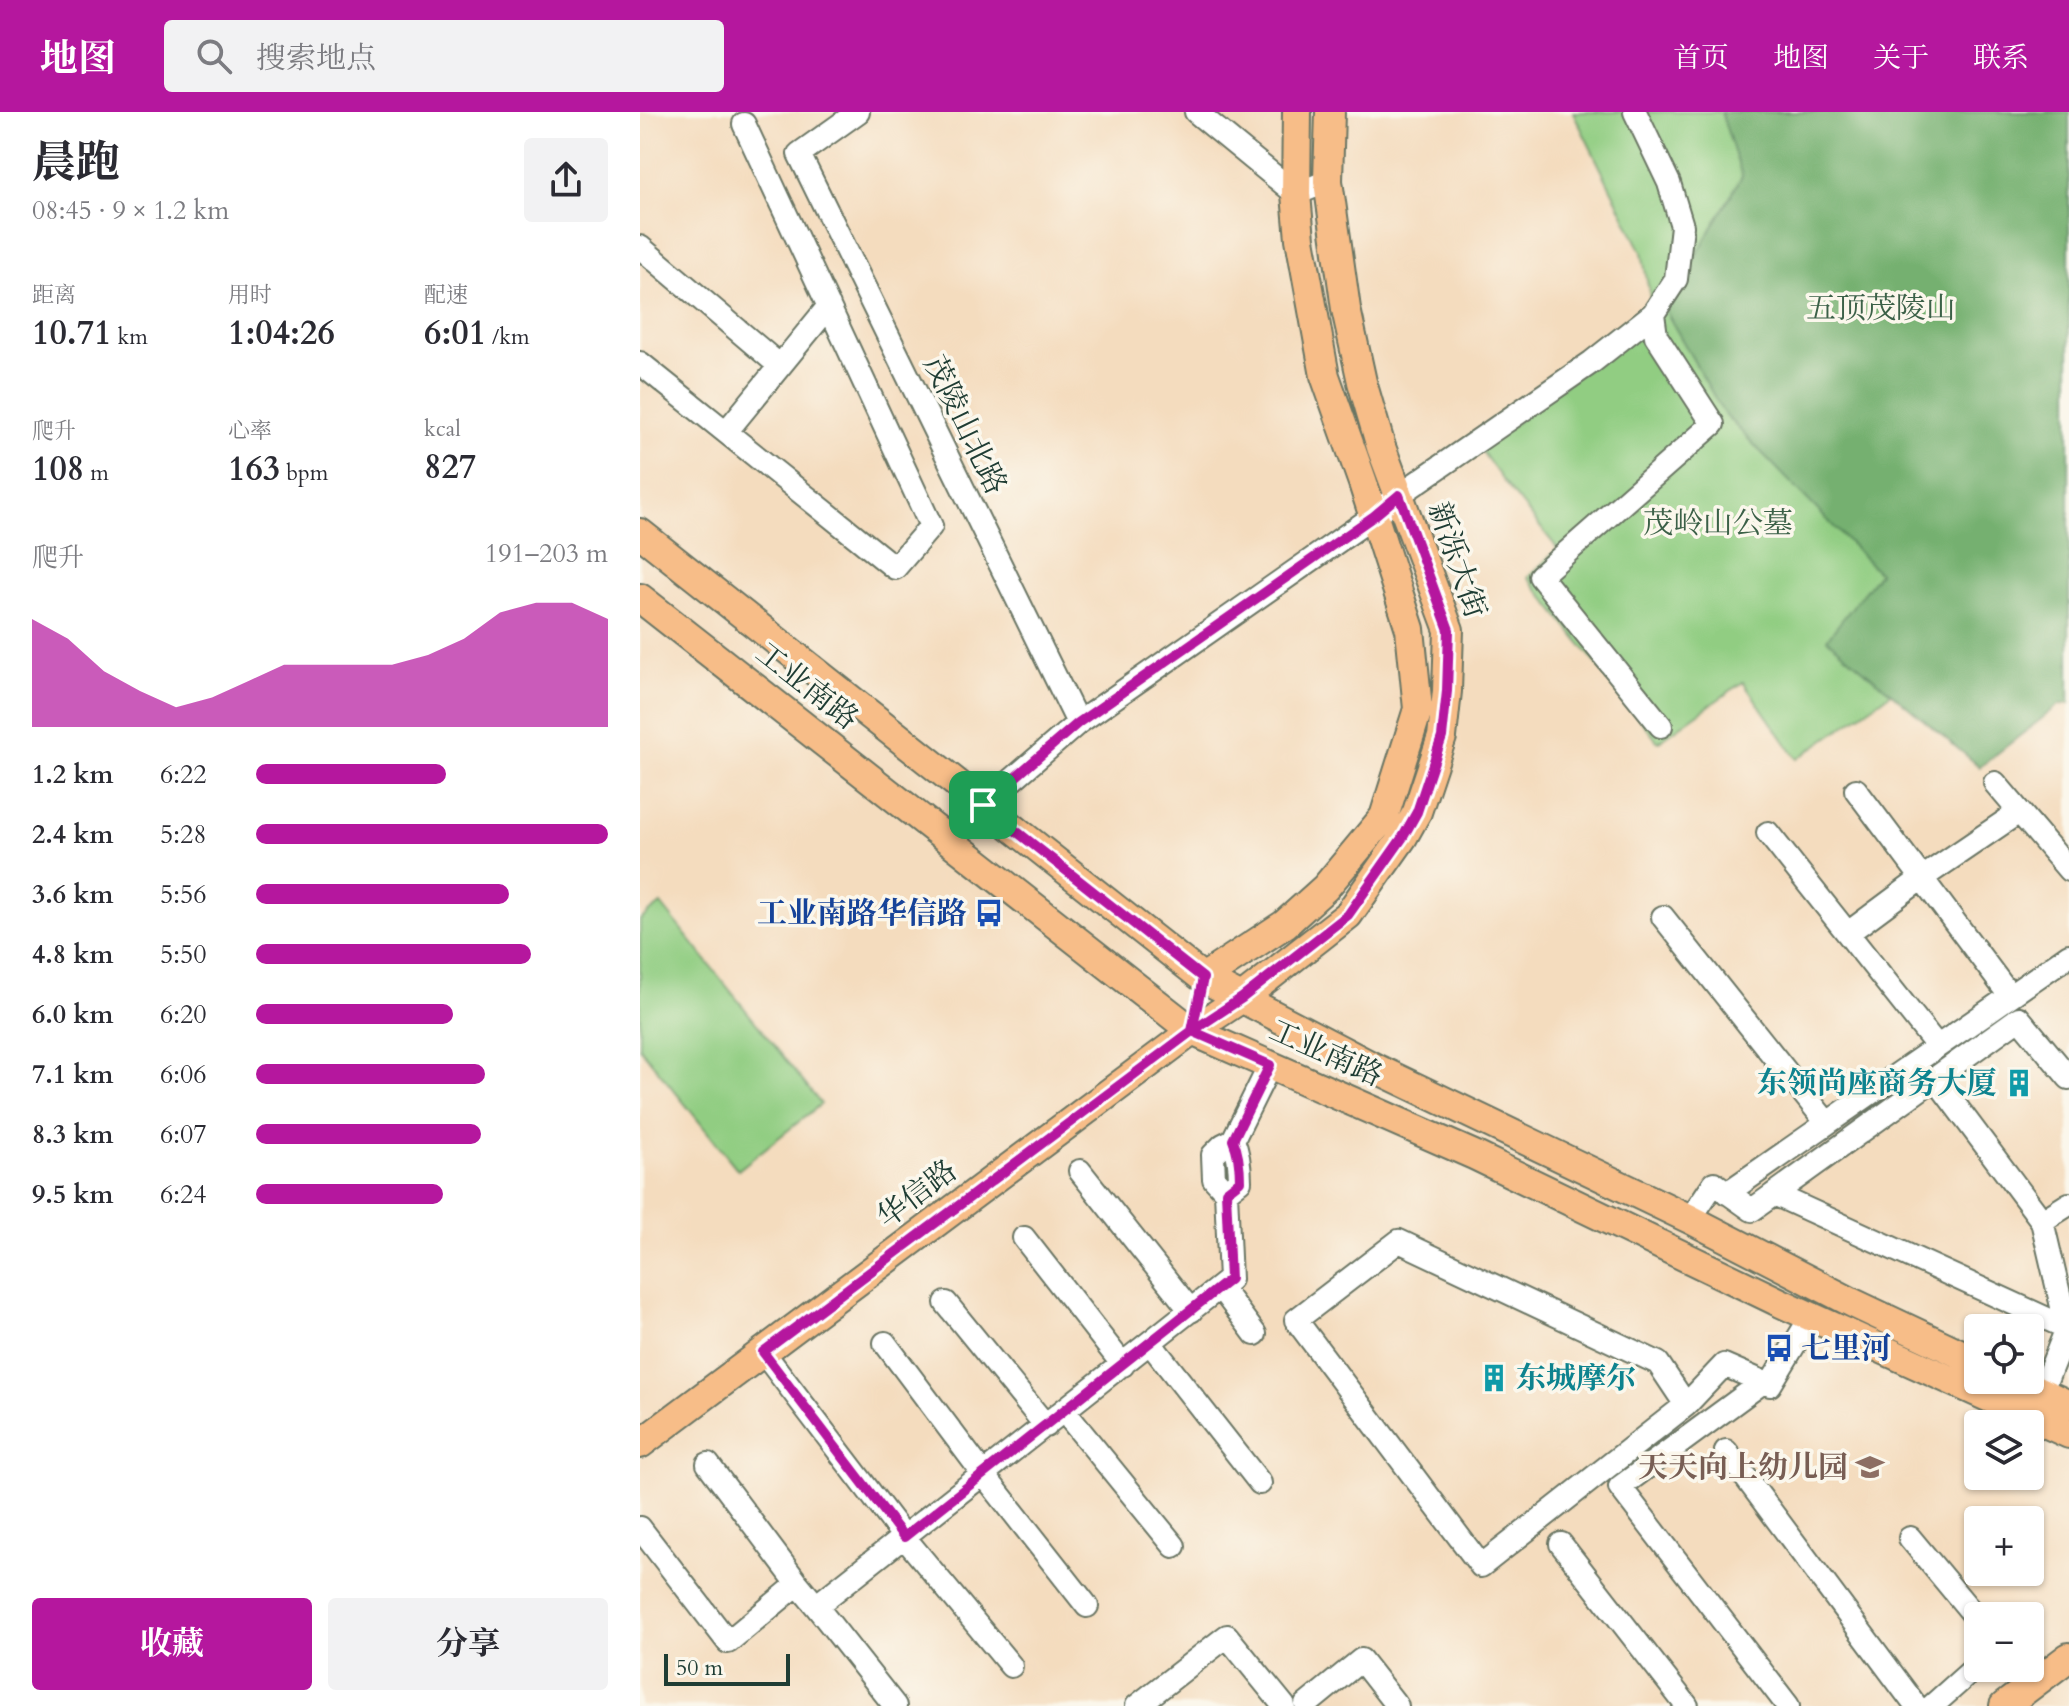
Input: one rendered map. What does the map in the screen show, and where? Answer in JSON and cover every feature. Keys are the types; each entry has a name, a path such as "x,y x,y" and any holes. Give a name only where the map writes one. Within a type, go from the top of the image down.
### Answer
{"main road":[{"path":"1192,1031 1203,978 1285,924 1325,888 1384,817 1418,709 1410,629 1325,376 1300,239 1296,194 1297,112"},
{"name":"新泺大街","path":"1192,1031 1242,998 1348,915 1417,812 1442,737 1449,630 1381,447 1362,382 1346,309 1328,181 1330,112"},
{"name":"工业南路","path":"640,533 1203,978 1377,1069 1690,1219 1853,1303 1964,1355"},
{"name":"工业南路","path":"640,598 1192,1031 1474,1155 1811,1317 2069,1434"},
{"name":"华信路","path":"640,1444 1192,1031"},
{"path":"2043,1394 2069,1405"},
{"path":"2004,1706 2069,1657"}],"street":[{"name":"茂陵山北路","path":"858,112 799,154 1078,723"},
{"path":"1196,112 1296,194 1328,181"},
{"path":"983,805 1078,723 1592,362 1653,314 1676,279 1682,226 1669,183 1635,112"},
{"path":"640,363 895,568 931,526 744,116"},
{"path":"640,247 780,366"},
{"path":"726,432 829,306"},
{"path":"1653,314 1656,336 1713,424 1540,576 1661,726"},
{"path":"1995,783 2069,870"},
{"path":"1856,790 2010,996"},
{"path":"1848,933 2019,812"},
{"path":"1768,833 1937,1046"},
{"path":"1663,917 1827,1123"},
{"path":"1727,1193 2069,955"},
{"path":"1690,1219 1714,1183 1752,1210 2019,1018 2069,1078"},
{"path":"816,1606 1230,1279 1226,1192 1240,1181 1238,1153 1233,1140 1270,1065"},
{"path":"1935,1078 2042,1221 2067,1328 2044,1386"},
{"path":"1080,1171 1191,1311"},
{"path":"1774,1194 2067,1328"},
{"path":"2042,1221 2069,1204"},
{"path":"1024,1238 1123,1365"},
{"path":"1686,1405 1658,1363 1399,1241 1296,1320 1481,1566 1686,1405 1724,1365 1770,1385 1811,1317"},
{"path":"1220,1287 1255,1334"},
{"path":"946,1303 1046,1426"},
{"path":"885,1343 1087,1606"},
{"path":"1150,1343 1260,1483"},
{"path":"763,1352 904,1537 1011,1666"},
{"path":"1763,1382 1620,1487 1788,1706"},
{"path":"1064,1411 1174,1546"},
{"path":"1726,1451 1916,1706"},
{"path":"708,1464 895,1706"},
{"path":"640,1528 728,1642 798,1584"},
{"path":"1910,1538 1964,1603"},
{"path":"1561,1544 1687,1706"},
{"path":"1137,1706 1227,1636 1300,1706 1361,1660 1397,1706"},
{"path":"1932,1706 1964,1677"}],"green space":[{"name":"茂岭山公墓","path":"1573,112 2069,112 1894,691 1797,759 1743,682 1658,742 1528,577 1558,549 1481,450 1653,314 1642,252"},
{"name":"五顶茂陵山","path":"1721,112 2069,112 2069,703 2059,705 1980,767 1827,639 1879,573 1724,414 1665,310 1742,176"},
{"path":"661,904 821,1104 738,1170 640,1048 640,920"}],"place":[{"name":"工业南路华信路","path":"989,913"},
{"name":"东领尚座商务大厦","path":"2019,1083"},
{"name":"七里河","path":"1779,1348"},
{"name":"东城摩尔","path":"1494,1378"},
{"name":"天天向上幼儿园","path":"1870,1467"}],"route":[{"path":"983,805 1078,723 1374,516 1399,495 1449,630 1442,737 1417,812 1348,915 1242,998 1192,1031 763,1352 904,1537 1230,1279 1226,1192 1240,1181 1238,1153 1233,1140 1270,1065 1192,1031 1203,978 983,805"}]}
